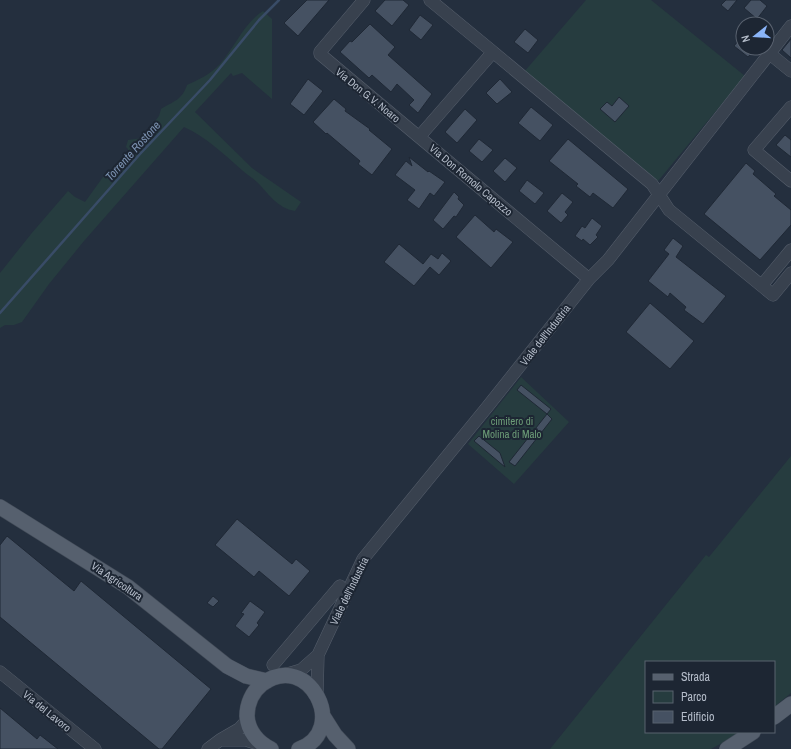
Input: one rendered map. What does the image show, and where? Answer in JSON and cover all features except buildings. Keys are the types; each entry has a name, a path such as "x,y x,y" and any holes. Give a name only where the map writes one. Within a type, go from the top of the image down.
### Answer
{"main road":[{"name":"Via Agricoltura","path":"0,507 128,586 227,666 246,676 273,674"},
{"name":"Via Agricoltura","path":"227,666 241,686 248,704"},
{"path":"273,674 291,676 301,680 310,686 317,694"},
{"name":"Viale dell'Industria","path":"248,704 255,691 273,674"},
{"name":"Viale dell'Industria","path":"317,694 322,705 323,716"},
{"path":"248,704 248,719 251,730 256,739 271,749"},
{"path":"775,716 791,704"},
{"path":"301,748 317,735 323,716"},
{"path":"323,716 335,735 348,749"},
{"path":"727,749 751,733"},
{"path":"301,748 320,749"}],"street":[{"name":"Via Don G.V. Noaro","path":"364,0 320,52 321,56 420,137"},
{"path":"430,0 652,184 669,210 773,294 791,273"},
{"name":"Viale dell'Industria","path":"775,47 791,26"},
{"name":"Via Don Romolo Capozzo","path":"493,52 420,137 589,279"},
{"name":"Viale dell'Industria","path":"273,674 301,670 318,655 363,559 589,279 608,260 658,193 768,56"},
{"path":"772,56 791,71"},
{"path":"791,107 754,150 791,181"},
{"path":"762,285 791,250"},
{"path":"273,674 310,622 340,586"},
{"path":"310,622 328,634"},
{"name":"Viale dell'Industria","path":"317,694 318,655"},
{"name":"Via del Lavoro","path":"0,672 94,749"},
{"path":"209,749 220,740 239,729 248,719"},
{"path":"220,740 246,740 271,749"}],"green space":[{"path":"586,0 651,0 745,76 658,181 524,72"},
{"path":"263,11 272,19 272,99 242,73 233,76 231,73 195,112 252,168 301,202 295,211 278,204 255,181 215,147 184,127 84,241 49,284 22,322 14,325 5,325 0,328 0,273 31,234 68,191 75,197 85,202 103,177 115,175 127,157 128,149 126,147 128,140 142,138 159,116 161,109 180,97 187,85 213,71 220,64 250,22"},
{"name":"cimitero di Molina di Malo","path":"521,377 569,422 514,484 468,444"},
{"path":"791,456 791,693 775,706 775,661 645,661 645,733 740,733 711,749 550,749 706,555 709,557"}],"waterway":[{"name":"Torrente Rostone","path":"0,313 140,154 210,80 259,20 279,0"}]}
